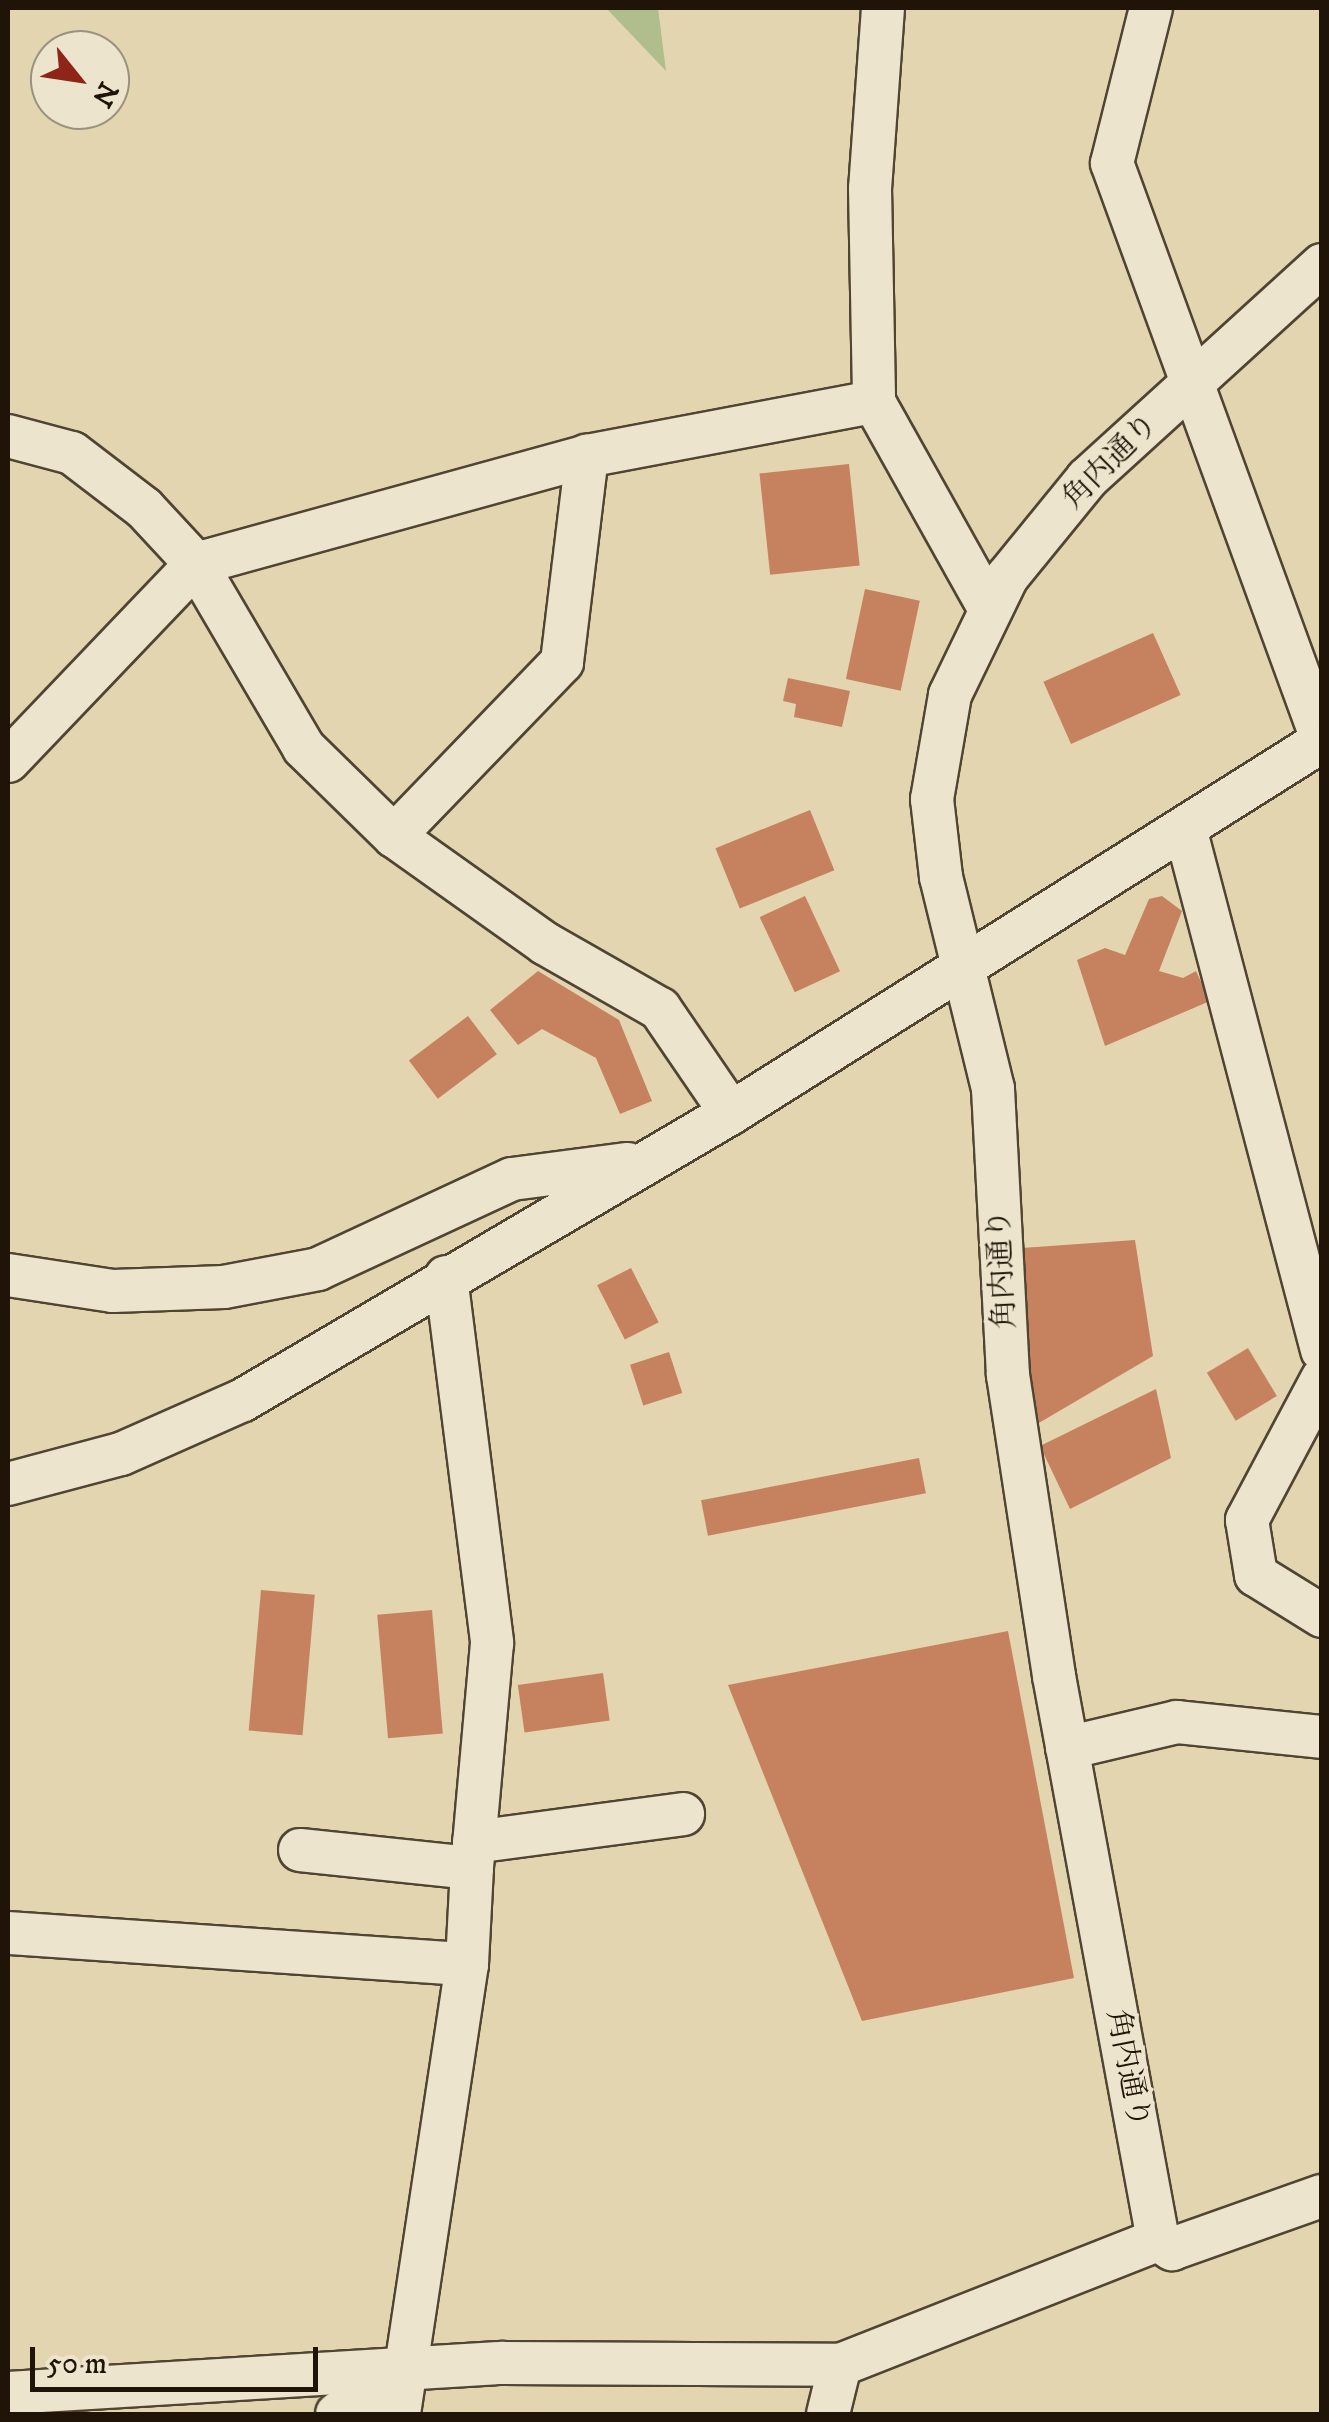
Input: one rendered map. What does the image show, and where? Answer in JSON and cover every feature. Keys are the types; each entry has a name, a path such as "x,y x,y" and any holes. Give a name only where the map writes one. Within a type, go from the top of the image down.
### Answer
{"street":[{"path":"883,8 870,188 874,402 988,606"},
{"path":"8,1484 121,1454 243,1400 446,1277 731,1113 1322,739 1197,380 1112,163 1150,8"},
{"name":"角内通り","path":"1158,2240 1067,1748 1008,1375 993,1089 963,964 932,800 950,695 988,606 1087,479 1322,265"},
{"path":"8,761 196,564 587,456 874,402"},
{"path":"8,436 72,453 196,564 304,748 394,836 546,944 660,1009 731,1113"},
{"path":"394,836 562,662 587,456"},
{"path":"1185,828 1322,1350"},
{"path":"8,1276 113,1291 224,1287 318,1269 512,1180 648,1162"},
{"path":"399,2414 410,2368 466,1964 492,1643 446,1277"},
{"path":"1322,1379 1248,1520 1256,1575 1322,1616"},
{"path":"1067,1748 1177,1722 1322,1737"},
{"path":"300,1850 473,1855 683,1814"},
{"path":"8,1932 466,1964"},
{"path":"8,2394 410,2368 840,2364 1158,2240 1172,2248 1322,2196"},
{"path":"828,2414 840,2364"},
{"path":"337,2414 410,2368"}],"green space":[{"path":"606,8 658,8 666,71"}],"building":[{"path":"849,464 860,565 770,575 759,473"},
{"path":"865,589 920,601 901,691 846,679"},
{"path":"1153,633 1181,695 1071,744 1043,682"},
{"path":"788,678 850,691 842,727 794,717 796,704 783,701"},
{"path":"810,810 834,870 740,908 715,848"},
{"path":"805,896 840,971 795,992 760,917"},
{"path":"1162,896 1182,911 1159,971 1183,978 1196,971 1210,1001 1105,1046 1077,960 1105,948 1125,955 1149,899"},
{"path":"538,971 619,1020 652,1101 620,1114 596,1058 542,1029 518,1045 490,1010"},
{"path":"468,1016 497,1054 438,1099 409,1061"},
{"path":"1135,1240 1153,1356 1032,1427 1022,1248"},
{"path":"631,1268 659,1322 625,1340 597,1285"},
{"path":"1248,1348 1277,1396 1236,1421 1207,1373"},
{"path":"669,1352 682,1393 643,1406 630,1365"},
{"path":"1156,1389 1171,1458 1070,1509 1040,1446"},
{"path":"919,1458 926,1493 708,1536 701,1500"},
{"path":"261,1590 315,1595 303,1735 249,1730"},
{"path":"432,1610 443,1734 388,1738 377,1615"},
{"path":"1008,1631 1074,1978 862,2021 728,1685"},
{"path":"603,1673 610,1721 525,1733 518,1685"}]}
